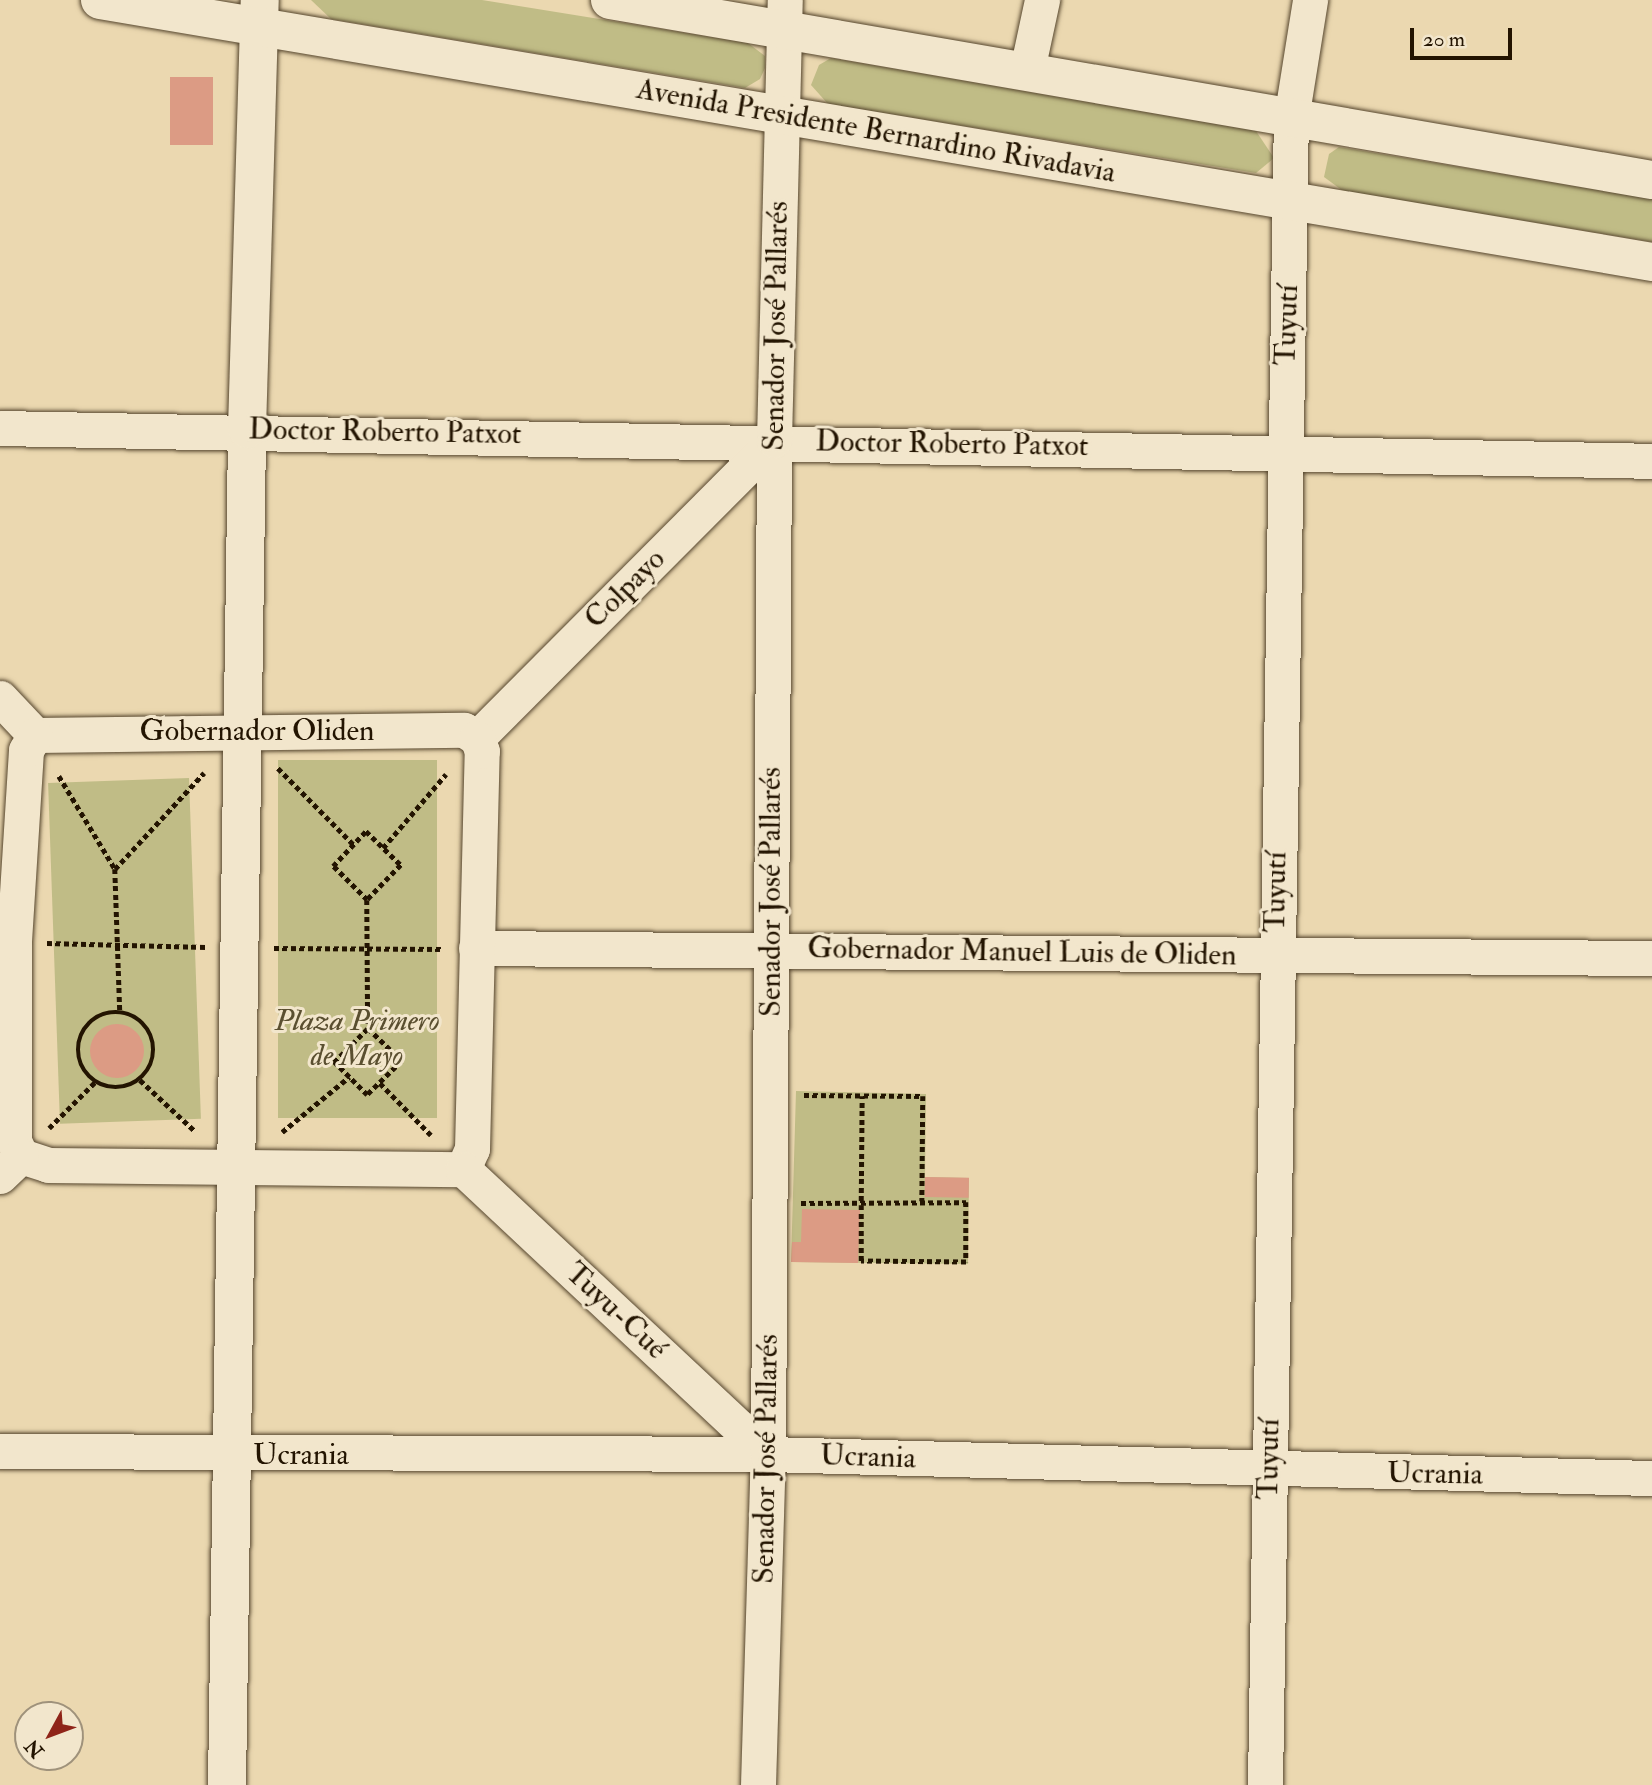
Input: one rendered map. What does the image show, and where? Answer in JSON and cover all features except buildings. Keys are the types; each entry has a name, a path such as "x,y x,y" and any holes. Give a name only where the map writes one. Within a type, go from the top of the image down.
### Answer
{"main road":[{"name":"Avenida Presidente Bernardino Rivadavia","path":"100,0 259,13 779,115 1652,262"},
{"path":"610,0 784,15 1027,70 1291,119 1652,180"},
{"path":"227,1785 234,1455 247,429 259,13"}],"street":[{"path":"1027,70 1042,0"},
{"name":"Tuyutí","path":"1265,1785 1275,956 1291,119 1310,0"},
{"name":"Senador José Pallarés","path":"758,1785 768,1454 774,440 779,115 784,15"},
{"name":"Doctor Roberto Patxot","path":"0,428 247,429 1652,461"},
{"name":"Colpayo","path":"477,738 774,440"},
{"path":"0,698 35,735 26,750 7,941 14,1141 11,1166 463,1169 472,1149 482,751 477,738"},
{"name":"Gobernador Oliden","path":"35,735 464,730 477,738"},
{"name":"Gobernador Manuel Luis de Oliden","path":"476,948 771,948 1275,956 1652,958"},
{"name":"Tuyu-Cué","path":"463,1169 768,1454"},
{"name":"Ucrania","path":"0,1451 234,1455 768,1454 1269,1471 1652,1478"}],"path":[{"path":"115,869 242,732 354,845"},
{"path":"35,735 115,869 120,1013"},
{"path":"383,848 477,738"},
{"path":"367,900 401,865 366,831 332,866 367,900 368,1028 334,1062 367,1095 402,1061 368,1028"},
{"path":"7,941 241,948 476,948"},
{"path":"120,1013 150,1034 153,1059 140,1080 118,1088 95,1082 78,1054 83,1032 98,1017 120,1013"},
{"path":"140,1080 237,1169 349,1077"},
{"path":"11,1166 95,1082"},
{"path":"380,1083 463,1169"},
{"path":"799,1108 800,1095 923,1096 922,1201"},
{"path":"797,1203 861,1203 922,1201 966,1202 966,1262 861,1261 861,1203 862,1096"},
{"path":"769,1234 796,1236 797,1189"}],"green space":[{"path":"311,0 482,0 748,43 765,56 765,68 760,79 745,88 331,19"},
{"path":"831,58 1256,131 1274,158 1256,173 828,104 811,85 819,65"},
{"path":"1339,147 1652,199 1652,242 1343,191 1324,177 1329,154"},
{"name":"Plaza Primero de Mayo","path":"278,760 437,760 437,1118 278,1118"},
{"name":"Plaza Primero de Mayo","path":"189,778 201,1119 60,1124 48,783"},
{"path":"796,1091 926,1094 925,1177 969,1178 968,1264 791,1262"}]}
